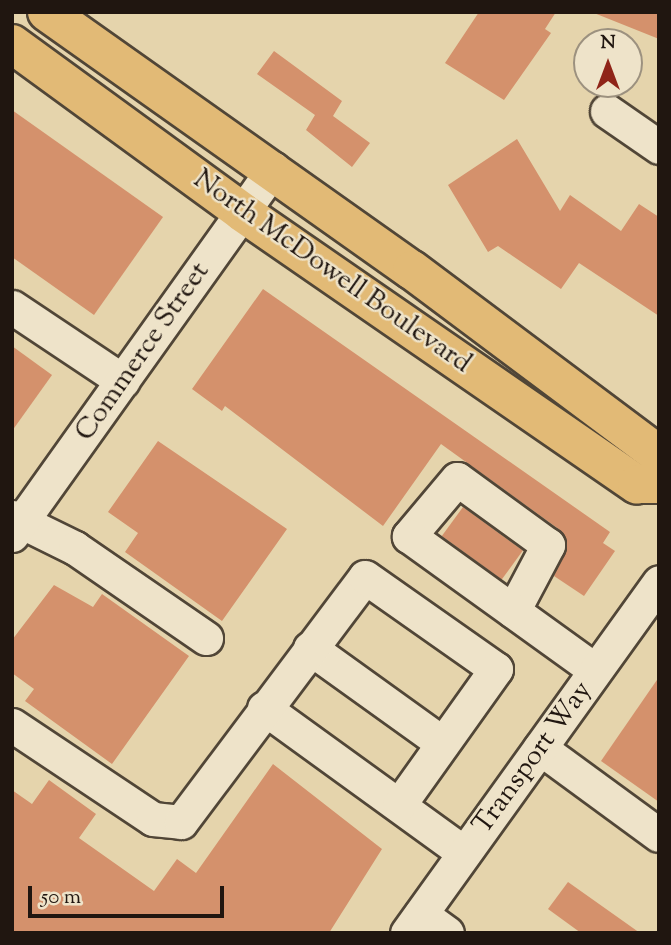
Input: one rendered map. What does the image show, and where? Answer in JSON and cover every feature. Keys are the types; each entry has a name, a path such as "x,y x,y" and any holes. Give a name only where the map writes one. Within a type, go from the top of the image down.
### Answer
{"main road":[{"name":"North McDowell Boulevard","path":"47,12 273,169 659,455"},
{"name":"North McDowell Boulevard","path":"12,44 242,212 637,484 659,484"}],"street":[{"path":"607,111 659,147"},
{"name":"Commerce Street","path":"15,525 122,381 273,169"},
{"path":"12,307 122,381"},
{"path":"15,525 75,548 206,638"},
{"path":"12,725 153,819 181,822 365,577 496,669 398,805"},
{"name":"Transport Way","path":"425,927 464,853 659,582"},
{"path":"513,611 595,670"},
{"path":"310,648 442,743"},
{"path":"264,708 464,853"},
{"path":"540,748 659,835"}],"building":[{"path":"479,12 556,12 545,29 551,33 504,100 445,63"},
{"path":"659,12 659,39 643,33 643,28 632,28 594,13"},
{"path":"274,51 342,101 333,116 370,143 352,167 306,130 315,115 257,74"},
{"path":"12,110 163,217 94,315 12,257"},
{"path":"517,139 560,211 570,195 621,231 639,204 659,217 659,316 579,263 561,289 498,246 488,252 448,185"},
{"path":"263,289 610,532 603,543 615,551 584,596 554,576 567,546 560,530 441,444 383,526 225,406 222,411 192,389"},
{"path":"12,346 52,375 12,431"},
{"path":"158,441 287,529 222,621 125,552 138,533 108,512"},
{"path":"463,507 523,550 502,580 442,536"},
{"path":"54,585 93,607 102,594 189,656 112,764 25,701 34,689 12,673 12,640"},
{"path":"659,677 659,802 601,761"},
{"path":"273,764 382,849 329,933 12,933 12,790 32,804 49,780 96,814 79,838 154,891 177,859 196,873"},
{"path":"568,882 640,933 581,933 548,909"}]}
